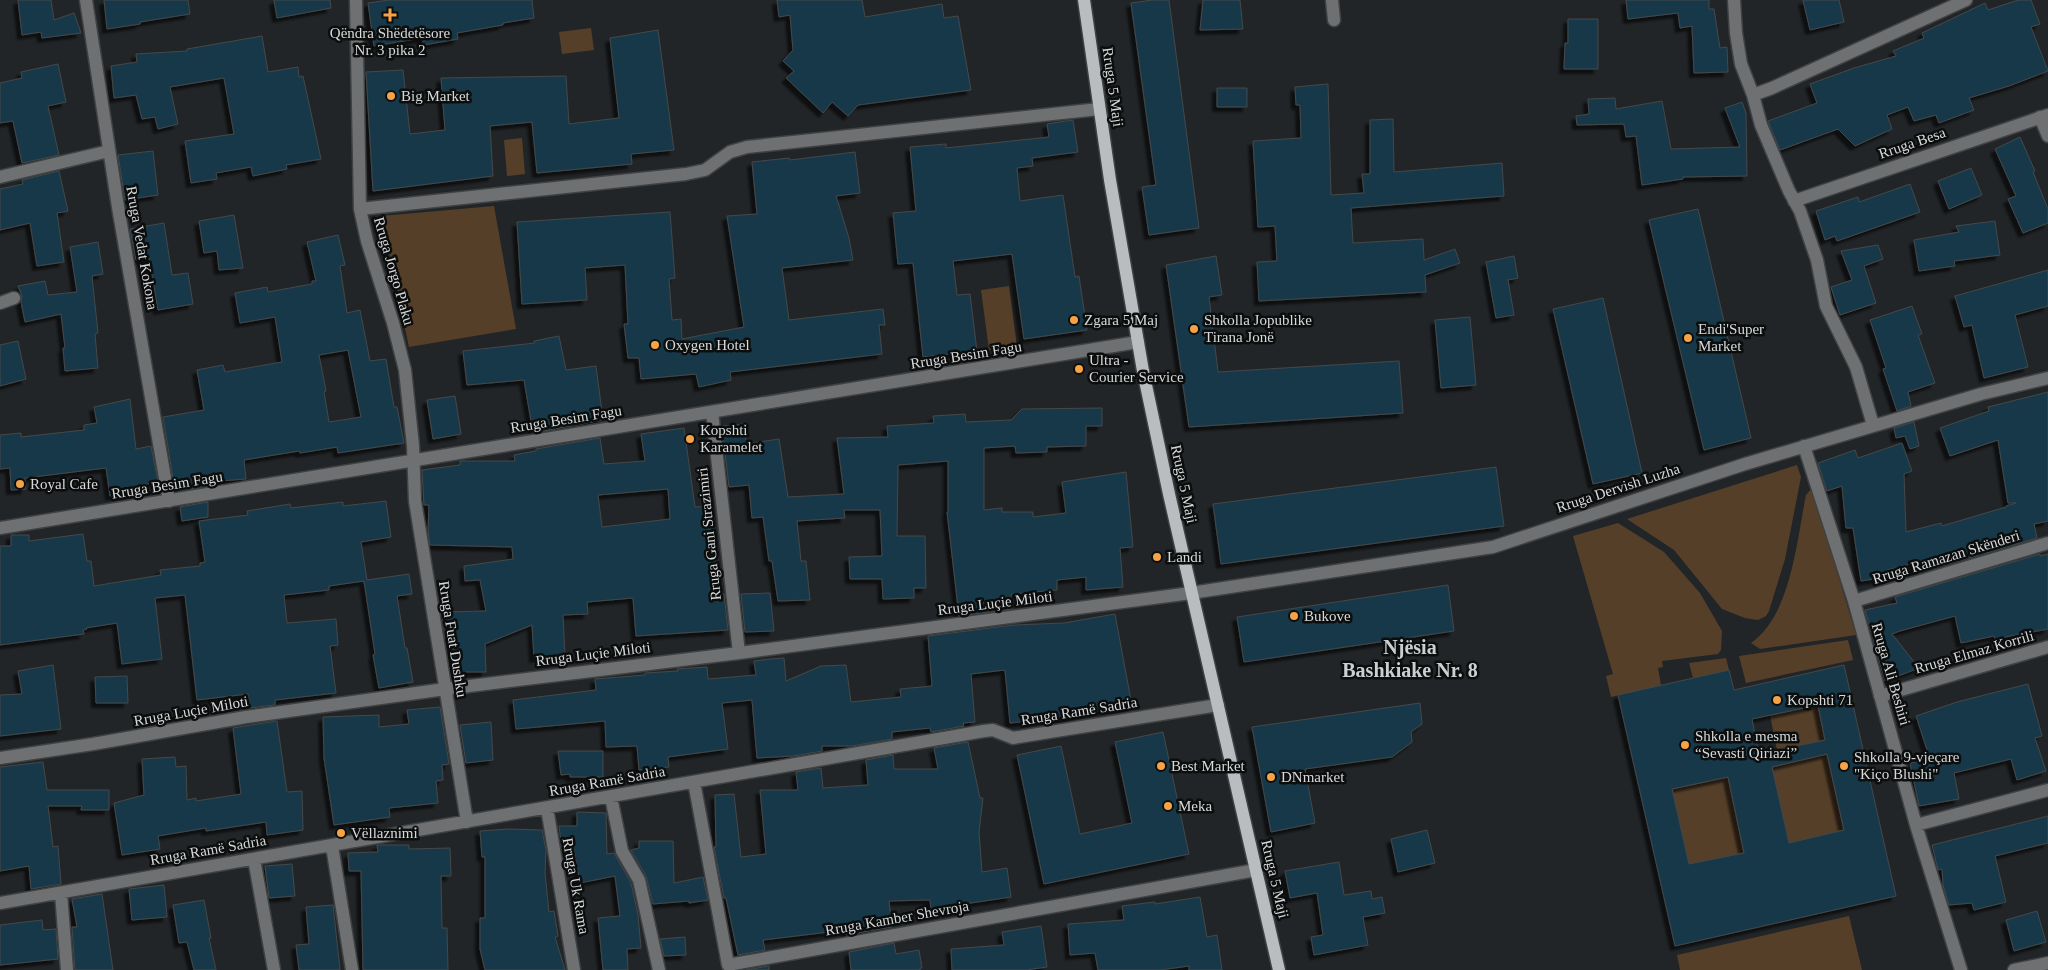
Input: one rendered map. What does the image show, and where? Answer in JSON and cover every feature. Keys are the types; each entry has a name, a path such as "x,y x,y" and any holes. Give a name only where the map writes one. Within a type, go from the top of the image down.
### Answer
{"main road":[{"name":"Rruga 5 Maji","path":"1084,0 1099,109 1138,342 1191,593 1279,970"}],"street":[{"name":"Rruga Vedat Kokona","path":"86,0 109,152 169,500"},
{"name":"Rruga Jorgo Plaku","path":"356,0 360,209 367,241 393,323 405,370 413,460"},
{"path":"1332,0 1334,20"},
{"path":"1734,0 1736,33 1742,64 1761,125 1800,211 1817,260 1826,306 1856,367 1873,425"},
{"path":"1753,95 1966,0"},
{"path":"360,209 686,174 705,170 730,152 747,147 1099,109"},
{"name":"Rruga Besa","path":"1794,201 2044,116 2048,136"},
{"path":"0,177 109,152"},
{"path":"0,303 14,298"},
{"name":"Rruga Besim Fagu","path":"0,528 1138,342"},
{"name":"Rruga Dervish Luzha","path":"1191,593 1493,547 1804,446 1980,394 2048,378"},
{"name":"Rruga Gani Strazimiri","path":"712,412 739,653"},
{"name":"Rruga Ali Beshiri","path":"1804,446 1854,601 1916,825 1961,970"},
{"name":"Rruga Fuat Dushku","path":"413,460 417,518 467,822"},
{"name":"Rruga Ramazan Skënderi","path":"1854,601 2048,543"},
{"name":"Rruga Luçie Miloti","path":"0,758 246,717 445,689 739,653 1191,593"},
{"name":"Rruga Elmaz Korrili","path":"1880,696 2048,647"},
{"name":"Rruga Ramë Sadria","path":"0,903 984,731 993,730 1013,738 1218,705"},
{"name":"Rruga Kamber Shevroja","path":"694,782 728,965 1256,870"},
{"path":"1916,825 2048,790"},
{"path":"611,797 622,851 639,880 659,970"},
{"name":"Rruga Uk Rama","path":"546,808 574,970"},
{"path":"332,846 352,970"},
{"path":"254,859 274,970"},
{"path":"61,893 67,970"},
{"path":"2014,970 2048,963"}],"shaded area":[{"path":"591,28 594,50 562,54 559,32"},
{"path":"522,138 525,174 507,176 504,140"},
{"path":"494,206 516,329 409,347 381,216"},
{"path":"1009,286 1017,347 989,350 981,290"},
{"path":"1797,465 1801,477 1785,559 1769,611 1766,616 1758,620 1745,618 1722,609 1674,550 1627,519"},
{"path":"1812,488 1856,635 1760,649 1751,643 1764,631 1775,615 1784,596 1795,554 1806,495"},
{"path":"1618,523 1664,552 1700,593 1722,631 1721,650 1718,654 1662,661 1663,667 1658,668 1661,685 1611,697 1606,676 1613,674 1573,536"},
{"path":"1848,640 1853,660 1746,683 1739,656"},
{"path":"1726,658 1729,670 1693,678 1689,663"},
{"path":"1818,705 1825,740 1777,750 1770,715"},
{"path":"1827,754 1844,830 1789,843 1772,767"},
{"path":"1728,777 1744,853 1689,864 1672,789"},
{"path":"1849,916 1862,970 1680,970 1677,955"}],"building":[{"path":"18,0 51,0 54,20 74,13 81,33 42,38 41,32 22,35"},
{"path":"104,0 188,0 190,14 107,29"},
{"path":"274,0 330,0 331,8 277,18"},
{"path":"389,0 532,0 534,18 457,33 458,39 424,45 422,38 374,46 368,3"},
{"path":"777,0 862,0 865,17 942,4 944,18 958,16 971,90 858,105 848,116 832,102 823,113 786,78 794,71 783,61 793,50 790,15 779,17"},
{"path":"1169,0 1199,228 1149,235 1142,187 1156,185 1131,3"},
{"path":"1203,0 1240,0 1243,29 1200,30"},
{"path":"1626,0 1709,0 1709,9 1714,9 1720,48 1727,47 1728,72 1694,73 1692,26 1680,28 1678,13 1628,19"},
{"path":"1803,0 1839,0 1844,22 1810,30"},
{"path":"2018,0 2031,0 2040,24 2031,27 2048,71 2009,86 1969,98 1974,110 1939,123 1936,115 1914,121 1908,107 1887,115 1892,129 1855,146 1838,129 1780,150 1768,121 1817,103 1810,84 1854,68 1896,56 1893,51 1924,38 1922,33 1985,3 1988,10"},
{"path":"1568,19 1598,19 1598,69 1564,69 1565,43 1568,43"},
{"path":"658,30 674,150 631,154 632,164 537,173 532,122 490,126 493,176 373,191 366,72 403,70 410,134 445,130 441,78 566,76 569,124 619,118 610,38"},
{"path":"262,36 268,72 298,67 299,77 303,76 321,159 286,165 287,169 253,176 251,167 216,173 217,179 191,183 185,141 234,134 224,78 170,87 178,124 158,129 155,117 142,119 136,95 114,98 111,66 137,62 136,54 187,51 187,49"},
{"path":"58,64 66,102 48,106 59,155 22,163 13,121 0,123 0,83 22,78 21,72"},
{"path":"1328,84 1331,195 1364,193 1362,174 1370,174 1370,120 1393,119 1394,172 1502,163 1504,196 1351,208 1353,243 1423,239 1424,260 1455,249 1460,263 1425,275 1426,292 1259,301 1257,262 1277,261 1275,226 1258,227 1253,141 1301,138 1300,105 1296,105 1295,87"},
{"path":"1217,88 1247,88 1247,107 1217,107"},
{"path":"1615,98 1616,109 1662,101 1671,149 1740,147 1725,108 1742,102 1746,113 1747,176 1683,177 1683,179 1642,185 1636,136 1626,137 1624,124 1577,125 1576,116 1589,114 1588,99"},
{"path":"1073,120 1078,152 1032,158 1033,166 1017,168 1020,201 1063,195 1075,277 1079,276 1087,330 1024,339 1012,254 953,261 957,295 970,294 977,351 923,357 913,263 898,264 893,213 916,211 910,147 946,144 946,148 1049,137 1047,124"},
{"path":"2020,137 2035,171 2033,172 2048,209 2048,223 2023,233 2008,199 2016,196 1995,149"},
{"path":"153,151 158,195 125,200 118,155"},
{"path":"855,152 860,193 836,196 849,238 853,260 782,268 789,320 883,309 885,325 879,325 882,354 730,372 731,380 699,387 696,374 641,379 639,358 628,358 624,324 628,324 625,265 585,268 587,300 522,304 517,222 670,212 675,278 669,279 672,320 681,319 682,339 744,327 727,216 757,214 752,162 789,158 790,160"},
{"path":"1971,168 1982,195 1949,209 1938,181"},
{"path":"59,171 68,211 57,213 64,262 37,266 30,223 0,230 0,189 23,184 22,180"},
{"path":"1910,184 1920,212 1837,241 1835,236 1825,240 1816,211 1858,197 1859,202"},
{"path":"1698,209 1751,438 1704,450 1649,220"},
{"path":"234,215 243,268 219,270 217,251 204,253 199,221"},
{"path":"1995,221 2000,255 1954,261 1955,266 1919,271 1914,240 1959,232 1956,226"},
{"path":"164,223 172,275 188,273 193,304 158,310 149,258 136,260 130,229"},
{"path":"338,235 345,265 340,266 347,313 360,310 370,361 386,359 394,407 397,407 404,443 338,453 337,447 300,453 299,451 244,460 246,479 207,482 207,486 178,491 177,483 174,484 163,417 204,410 197,370 223,365 225,372 282,362 275,317 240,323 235,293 267,287 268,292 312,284 312,281 316,281 307,242","holes":["348,350 361,417 329,422 324,392 326,391 319,355"]},
{"path":"98,242 103,274 92,276 98,333 95,334 98,368 65,371 63,348 65,348 61,314 25,322 21,302 22,296 18,286 45,281 48,295 77,292 70,247"},
{"path":"1878,245 1883,259 1864,266 1876,303 1840,315 1831,287 1852,280 1841,251"},
{"name":"Shkolla Jopublike Tirana Jonë","path":"1216,256 1222,295 1209,297 1218,372 1399,361 1403,413 1189,427 1166,265"},
{"path":"1514,256 1518,278 1508,280 1514,315 1496,318 1486,262"},
{"path":"2048,270 2048,306 2015,315 2028,367 1984,378 1972,325 1964,327 1955,296"},
{"path":"1603,298 1642,473 1593,484 1553,309"},
{"path":"1912,306 1922,334 1918,335 1935,383 1908,392 1911,406 1897,411 1883,369 1886,368 1870,320"},
{"path":"1470,317 1476,385 1441,388 1435,320"},
{"path":"559,336 566,370 596,366 603,420 533,433 524,380 467,385 463,351 535,343 534,341"},
{"path":"18,341 26,379 0,386 0,345"},
{"path":"2048,392 2048,521 2034,524 2037,538 1918,573 1914,563 1887,570 1888,577 1861,581 1853,528 1846,528 1842,486 1827,491 1818,463 1855,450 1858,458 1902,443 1912,471 1904,474 1906,532 1941,523 1942,526 2006,507 2016,503 2008,503 1998,440 1950,456 1940,428 1989,411 1988,407"},
{"path":"455,396 461,434 433,439 427,400"},
{"path":"130,399 136,449 151,446 158,482 136,486 137,491 110,496 106,468 25,478 26,489 11,490 10,468 0,469 0,435 21,433 21,437 84,430 84,425 97,423 94,407"},
{"path":"1102,408 1102,426 1086,426 1086,446 1047,447 1047,452 1016,453 1015,446 984,448 984,510 1002,508 1002,512 1033,512 1033,517 1066,513 1062,482 1126,472 1133,547 1120,548 1123,587 1086,590 1086,577 1057,580 1057,590 1011,594 1012,609 959,616 947,512 948,461 898,465 897,536 925,536 926,588 914,588 914,598 883,599 882,579 850,579 849,557 882,556 880,510 844,510 845,518 797,521 801,561 806,561 810,600 778,601 772,561 769,561 763,517 752,518 749,485 729,487 722,426 745,424 746,444 779,439 788,497 844,494 837,438 888,437 887,426 934,423 933,416 965,414 966,422 1011,420 1022,409"},
{"path":"1914,422 1919,446 1910,449 1905,436 1896,438 1894,428"},
{"path":"684,428 695,507 712,506 718,594 724,594 728,630 636,636 633,598 587,602 588,614 563,615 565,656 534,658 532,625 485,644 486,672 452,672 452,638 445,638 442,612 486,611 480,580 465,581 464,566 513,559 512,547 430,545 428,531 429,505 424,505 422,470 460,465 460,461 515,461 514,455 536,451 536,449 600,438 604,464 645,461 641,434","holes":["668,489 670,519 602,527 598,495"]},
{"path":"1496,467 1504,526 1221,564 1213,504"},
{"path":"386,501 391,537 361,542 367,580 409,574 412,594 397,596 405,648 407,648 413,682 379,688 364,581 329,586 329,590 284,595 287,623 336,619 338,645 330,646 336,693 275,700 275,705 249,708 248,694 197,700 185,595 155,598 162,659 122,664 117,623 86,628 83,630 84,634 0,645 0,546 11,546 11,535 29,535 29,541 83,534 87,561 91,561 94,586 161,575 160,570 200,566 200,563 205,562 199,521 248,515 247,511 290,504 291,508 343,502 343,506"},
{"path":"208,502 208,517 182,521 180,507"},
{"path":"2040,554 2040,556 2048,554 2048,629 1995,639 1994,636 1961,643 1955,616 1900,631 1892,634 1919,668 1885,681 1865,610 1897,603 1895,597"},
{"path":"1448,585 1454,631 1244,662 1237,617"},
{"path":"770,593 774,631 745,632 741,594"},
{"path":"1115,614 1132,706 1090,712 1052,722 1051,719 1010,723 1005,670 971,674 975,722 963,723 964,726 931,732 930,728 892,732 892,739 852,746 822,746 822,751 794,756 757,758 752,700 722,703 728,749 668,757 669,767 639,770 637,746 606,747 605,721 516,729 513,700 596,690 595,679 678,671 677,669 707,667 708,679 756,675 754,661 770,659 784,658 786,681 821,666 846,665 851,702 901,697 900,689 932,686 928,636 1014,625 1064,623"},
{"path":"53,665 61,729 0,736 0,695 22,694 18,671"},
{"path":"1844,665 1896,896 1675,946 1618,695 1729,670 1734,690","holes":["1818,705 1825,740 1759,754 1752,719","1827,754 1844,830 1789,843 1772,767","1728,777 1744,853 1689,864 1672,789"]},
{"path":"127,676 128,703 96,703 95,677"},
{"path":"2028,684 2042,736 2035,738 2046,771 2017,780 2011,759 1954,773 1959,799 1919,806 1910,763 1930,759 1916,716 1957,702"},
{"path":"1420,703 1422,724 1411,732 1412,742 1392,757 1305,769 1315,823 1271,832 1252,727"},
{"path":"440,707 449,764 442,765 443,780 436,781 438,803 389,808 390,817 334,825 324,758 323,717 379,715 379,727 409,724 407,710"},
{"path":"277,721 287,792 302,791 303,830 267,835 266,822 206,831 206,828 158,836 160,849 122,855 114,803 144,795 142,759 175,757 176,767 186,766 187,800 196,798 196,801 241,794 233,728"},
{"path":"491,722 493,760 466,763 460,725"},
{"path":"1163,732 1189,854 1044,884 1017,755 1061,746 1080,834 1132,823 1115,742"},
{"path":"968,742 980,798 983,798 979,832 982,872 1007,868 1011,897 931,909 930,900 889,901 892,927 846,935 846,930 763,940 765,950 738,955 714,847 716,847 715,795 734,794 741,857 766,854 760,790 798,790 796,772 821,768 823,788 868,785 866,760 893,755 894,769 938,769 934,748"},
{"path":"558,751 603,751 603,777 570,777 570,774 561,775"},
{"path":"43,762 47,790 109,790 109,810 81,810 82,806 48,806 53,847 58,846 61,884 31,889 29,866 0,871 0,767"},
{"path":"577,812 606,813 607,854 614,853 631,883 638,915 641,948 627,949 628,970 603,970 598,918 620,916 615,876 580,883 574,850 562,850 559,826 577,826"},
{"path":"2048,816 2048,843 1995,856 2006,902 1974,910 1972,903 1949,905 1943,885 1942,869 1938,870 1932,845"},
{"path":"508,829 542,830 546,850 545,873 549,912 554,911 558,936 555,937 565,970 485,970 480,949 480,918 485,918 485,857 482,857 480,831"},
{"path":"1427,830 1435,863 1398,872 1391,839"},
{"path":"639,841 673,841 674,883 703,877 708,900 689,903 689,901 653,904 646,876 631,850 639,848"},
{"path":"377,845 409,845 409,849 450,848 451,876 441,876 442,928 447,928 448,970 363,970 361,871 349,871 348,853 378,852"},
{"path":"1339,862 1344,895 1371,891 1372,899 1382,897 1385,913 1363,917 1368,945 1314,955 1311,937 1323,935 1317,893 1290,898 1285,871"},
{"path":"292,864 295,896 269,898 265,866"},
{"path":"164,885 167,917 132,920 129,889"},
{"path":"102,894 113,970 75,970 72,927 77,927 72,899"},
{"path":"1200,897 1207,937 1217,935 1222,970 1189,970 1189,966 1160,970 1098,970 1095,953 1070,955 1068,924 1124,920 1122,906 1155,902 1155,904"},
{"path":"204,900 216,970 194,970 187,942 179,943 173,905"},
{"path":"333,905 340,970 299,970 296,945 309,944 306,907"},
{"path":"2037,911 2046,942 2014,951 2006,920"},
{"path":"42,920 43,930 56,929 58,959 0,965 0,925"},
{"path":"1041,926 1047,967 1026,970 952,970 951,949 1004,945 1002,932"},
{"path":"685,937 686,955 664,956 660,939"},
{"path":"894,943 896,954 919,950 922,968 920,970 851,970 849,952"},
{"path":"769,966 769,970 746,970"}],"place":[{"name":"Qëndra Shëdetësore Nr. 3 pika 2","path":"390,15"},
{"name":"Big Market","path":"391,96"},
{"name":"Zgara 5 Maj","path":"1074,320"},
{"name":"Shkolla Jopublike Tirana Jonë","path":"1194,329"},
{"name":"Endi'Super Market","path":"1688,338"},
{"name":"Oxygen Hotel","path":"655,345"},
{"name":"Ultra - Courier Service","path":"1079,369"},
{"name":"Kopshti Karamelet","path":"690,439"},
{"name":"Royal Cafe","path":"20,484"},
{"name":"Landi","path":"1157,557"},
{"name":"Bukove","path":"1294,616"},
{"name":"Kopshti 71","path":"1777,700"},
{"name":"Shkolla e mesma “Sevasti Qiriazi”","path":"1685,745"},
{"name":"Best Market","path":"1161,766"},
{"name":"Shkolla 9-vjeçare \"Kiço Blushi\"","path":"1844,766"},
{"name":"DNmarket","path":"1271,777"},
{"name":"Meka","path":"1168,806"},
{"name":"Vëllaznimi","path":"341,833"}],"district":[{"name":"Njësia Bashkiake Nr. 8","path":"1410,658"}]}
